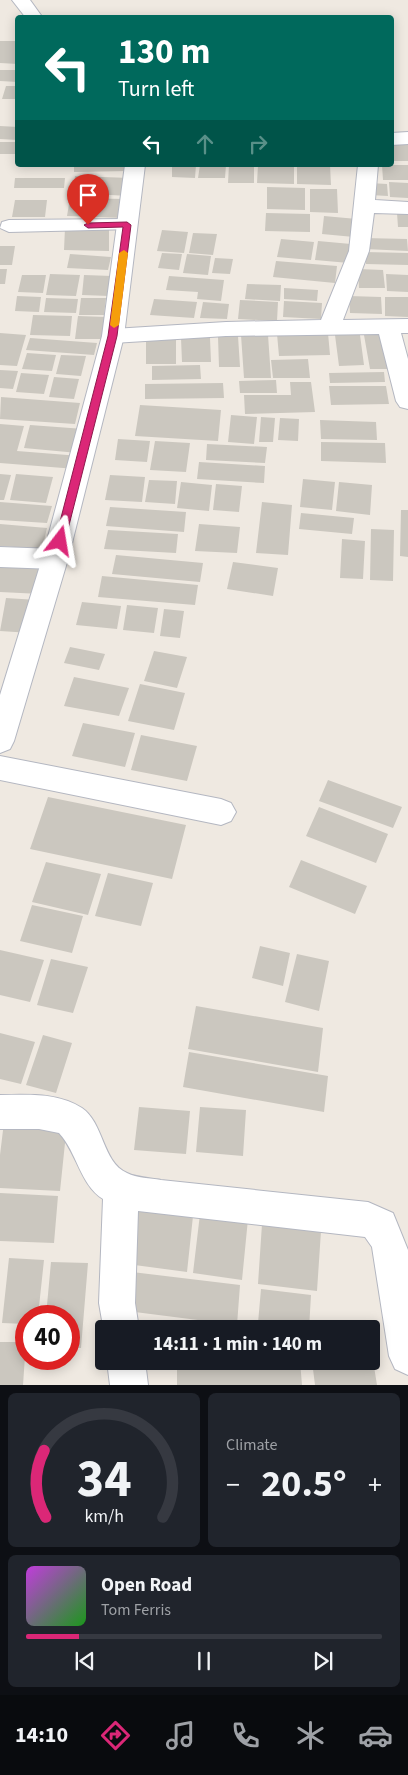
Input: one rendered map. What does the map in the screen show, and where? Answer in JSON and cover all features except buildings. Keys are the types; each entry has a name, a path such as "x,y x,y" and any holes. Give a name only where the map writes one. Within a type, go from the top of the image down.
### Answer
{"street":[{"path":"21,0 34,15"},
{"path":"394,139 408,138"},
{"path":"0,741 55,560 113,336 134,167"},
{"path":"330,326 358,251 365,206 368,167"},
{"path":"365,206 408,208"},
{"path":"9,226 127,225"},
{"path":"113,336 226,329 398,326 408,401"},
{"path":"0,557 55,560"},
{"path":"0,768 221,812"},
{"path":"0,1112 59,1114 72,1121 83,1136 103,1176 108,1183 121,1190 171,1198 368,1220 380,1226 389,1243 408,1356"},
{"path":"120,1320 117,1303 121,1190"},
{"path":"127,1370 129,1385"}],"slow traffic":[{"path":"114,325 124,253"}],"route":[{"path":"60,541 113,336 127,225 88,225"}]}
